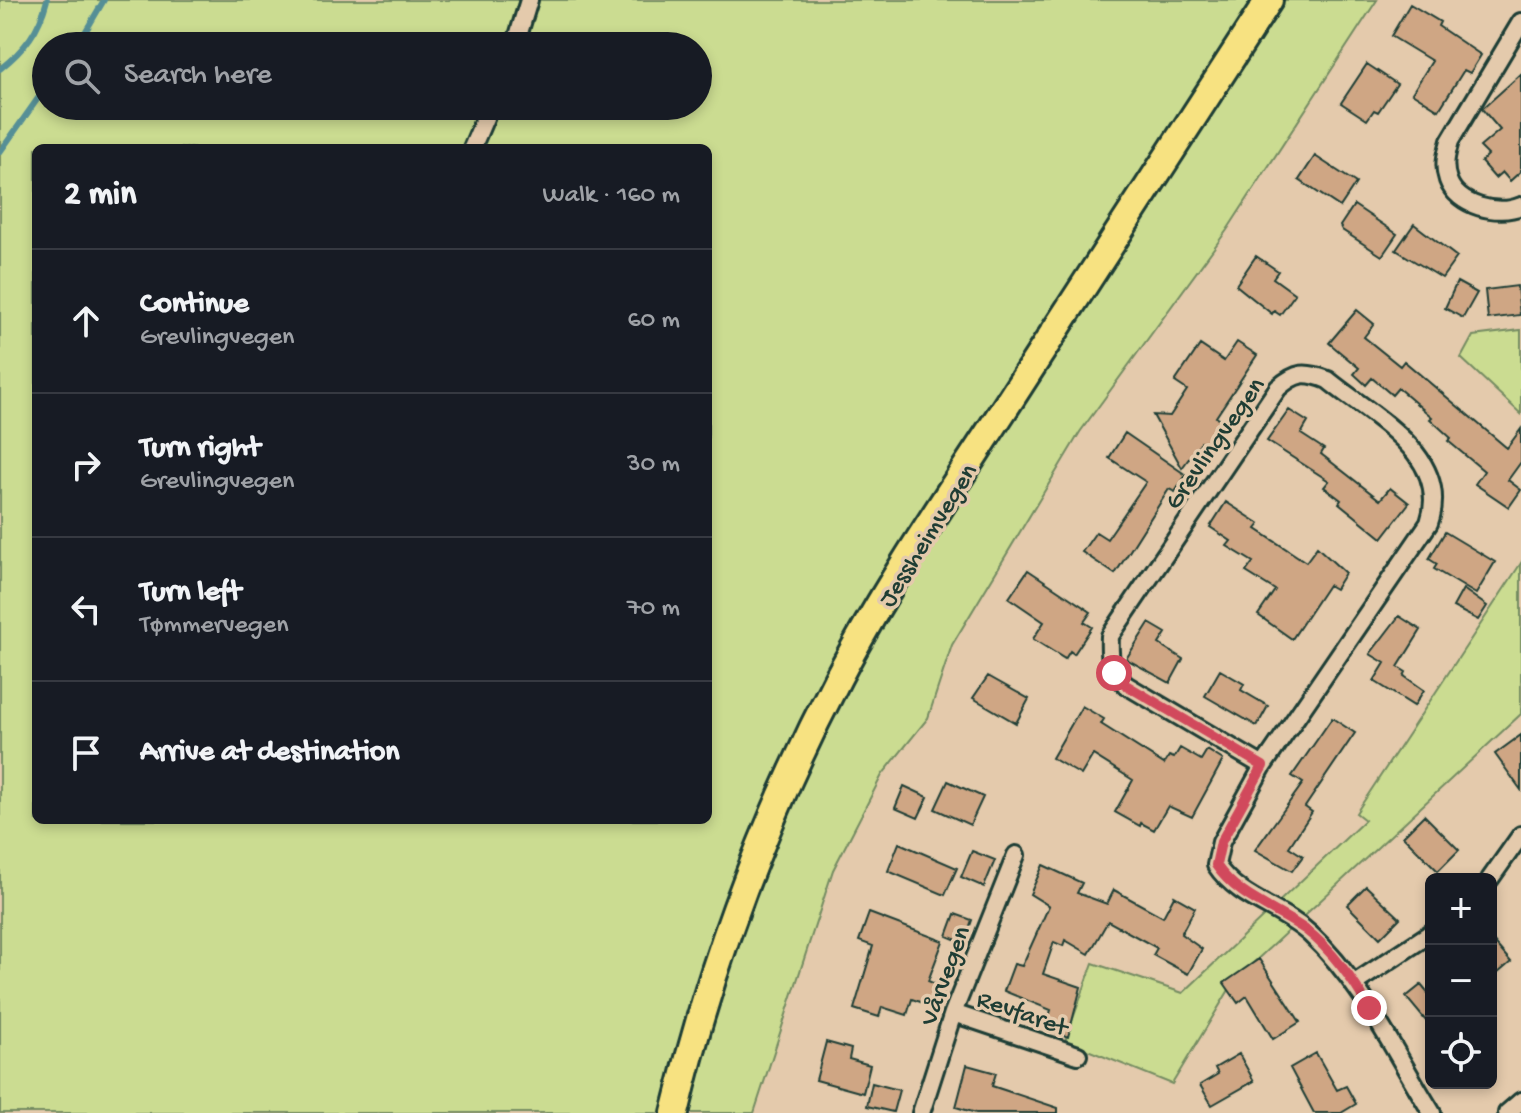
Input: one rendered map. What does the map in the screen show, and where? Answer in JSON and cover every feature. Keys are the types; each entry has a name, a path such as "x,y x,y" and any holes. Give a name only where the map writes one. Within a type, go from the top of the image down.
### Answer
{"main road":[{"name":"Jessheimvegen","path":"675,1113 697,1027 750,871 779,801 840,675 944,502 1269,0"}],"street":[{"path":"519,32 529,0"},
{"path":"1521,22 1450,141 1444,163 1448,183 1474,205 1495,210 1521,206"},
{"path":"474,144 484,120"},
{"name":"Grevlingvegen","path":"1263,766 1126,685 1114,673 1109,657 1110,636 1278,388 1293,374 1309,373 1328,380 1422,457 1435,488 1435,506 1429,523 1263,766 1221,842 1216,865 1240,891 1309,932 1355,983"},
{"path":"1494,873 1521,835"},
{"name":"Vårvegen","path":"921,1113 953,1013 1016,855"},
{"path":"1425,937 1355,983 1432,1113"},
{"name":"Revfaret","path":"953,1013 1078,1055"},
{"path":"1507,1113 1521,1101"}],"green space":[{"path":"0,0 1377,0 1227,230 1080,432 952,645 928,718 882,775 833,870 754,1113 0,1113"},
{"path":"1521,330 1521,414 1461,358 1473,336"},
{"path":"1521,563 1521,714 1235,980 1172,1084 1065,1041 1093,963 1183,993 1365,820 1356,813"}],"building":[{"path":"1410,4 1440,22 1438,26 1481,55 1470,73 1464,70 1439,110 1412,93 1432,61 1391,36"},
{"path":"1367,64 1397,84 1378,112 1374,110 1367,120 1341,103"},
{"path":"1521,74 1521,171 1510,181 1502,172 1495,178 1481,162 1488,155 1480,147 1500,130 1482,109"},
{"path":"1315,156 1356,183 1340,207 1299,180"},
{"path":"1354,205 1397,234 1382,256 1342,230 1340,226"},
{"path":"1414,224 1457,257 1442,278 1396,250"},
{"path":"1256,256 1278,271 1273,278 1295,294 1280,315 1274,311 1272,314 1236,285"},
{"path":"1457,282 1477,293 1463,318 1445,308"},
{"path":"1517,286 1520,315 1488,319 1485,290"},
{"path":"1357,310 1374,324 1364,337 1400,366 1404,361 1507,448 1521,429 1521,462 1508,480 1521,490 1509,507 1475,484 1484,471 1448,441 1451,438 1430,419 1432,417 1398,388 1392,395 1372,378 1366,385 1354,374 1359,368 1329,343"},
{"path":"1237,342 1257,355 1216,417 1222,421 1206,445 1201,442 1182,468 1153,415 1170,416 1187,390 1175,382 1200,345 1224,361"},
{"path":"1289,410 1308,422 1301,434 1324,449 1321,454 1380,500 1390,488 1409,503 1382,538 1324,487 1329,481 1267,441"},
{"path":"1125,433 1186,475 1175,492 1169,489 1115,574 1082,552 1096,532 1107,539 1146,482 1109,458"},
{"path":"1226,502 1260,524 1256,529 1306,562 1317,547 1345,573 1335,589 1328,585 1292,639 1258,615 1275,590 1246,572 1253,562 1227,546 1231,541 1210,527"},
{"path":"1445,532 1495,562 1476,594 1434,569 1437,564 1429,559"},
{"path":"1028,570 1091,612 1084,622 1092,627 1074,654 1070,651 1065,659 1033,639 1044,622 1009,598"},
{"path":"1463,589 1487,606 1478,620 1453,607"},
{"path":"1399,616 1421,630 1398,667 1406,672 1404,676 1424,690 1414,706 1374,681 1385,663 1370,654"},
{"path":"1149,623 1166,633 1159,644 1183,659 1170,683 1126,659"},
{"path":"1220,670 1244,684 1241,690 1268,706 1257,726 1205,696"},
{"path":"988,676 1029,699 1016,723 973,698"},
{"path":"1082,706 1104,719 1101,724 1164,764 1169,756 1174,758 1180,748 1201,760 1207,750 1223,760 1192,817 1168,806 1154,830 1141,823 1140,826 1115,812 1133,780 1093,755 1081,775 1052,758"},
{"path":"1332,718 1355,733 1305,807 1312,812 1289,847 1303,856 1292,871 1255,850 1303,783 1292,776"},
{"path":"1521,735 1521,790 1495,754"},
{"path":"948,781 983,797 970,825 935,809"},
{"path":"904,786 928,797 918,818 895,808"},
{"path":"1424,815 1459,850 1438,871 1403,836"},
{"path":"899,843 957,868 945,895 888,871"},
{"path":"972,851 995,860 984,887 961,877"},
{"path":"1043,865 1082,883 1077,893 1107,904 1114,890 1163,917 1174,896 1195,908 1181,934 1202,949 1188,974 1153,955 1157,948 1108,921 1089,954 1065,940 1063,946 1054,942 1043,974 1081,987 1068,1037 1045,1028 1051,1010 1004,991 1014,964 1022,966 1049,906 1030,894"},
{"path":"1366,886 1400,918 1380,938 1347,905"},
{"path":"869,913 943,941 928,981 945,988 938,1008 912,999 907,1015 882,1007 879,1017 854,1009 873,946 859,941"},
{"path":"955,914 972,920 964,943 947,936"},
{"path":"1497,946 1511,962 1497,974"},
{"path":"1259,959 1300,1022 1273,1039 1247,996 1238,1003 1224,983"},
{"path":"1421,985 1425,990 1425,1020 1406,997"},
{"path":"826,1042 851,1049 849,1059 870,1065 863,1093 816,1080"},
{"path":"1316,1053 1337,1090 1346,1086 1356,1104 1341,1113 1314,1113 1290,1068"},
{"path":"1239,1054 1254,1081 1212,1105 1200,1085 1218,1074 1215,1068"},
{"path":"967,1065 996,1073 992,1086 1058,1108 1058,1113 976,1113 956,1107"},
{"path":"872,1083 899,1090 893,1112 867,1106"}],"waterway":[{"path":"34,32 47,0"},
{"path":"85,32 104,0"},
{"path":"0,69 32,35"},
{"path":"0,152 32,107"}],"route":[{"path":"1114,673 1126,685 1263,766 1221,842 1216,865 1240,891 1309,932 1355,983 1369,1008"}]}
